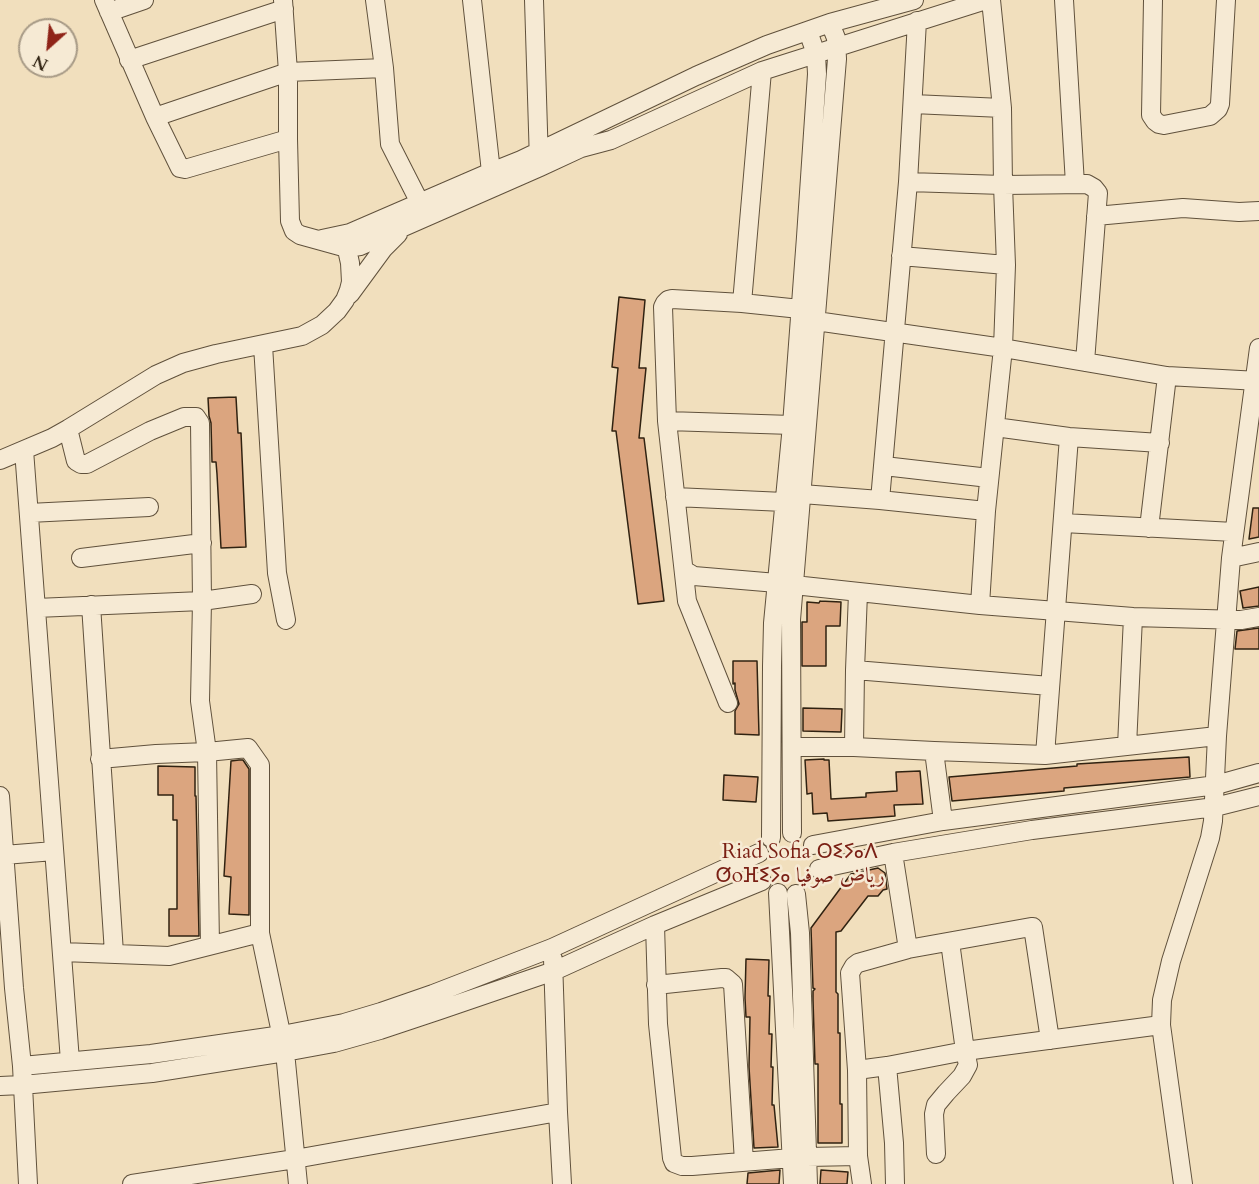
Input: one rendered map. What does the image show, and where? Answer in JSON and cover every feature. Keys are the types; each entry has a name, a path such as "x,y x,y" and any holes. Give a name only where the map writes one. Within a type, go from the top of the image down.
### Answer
{"street":[{"path":"144,0 106,6 178,166 182,169 288,139"},
{"path":"375,0 384,68 390,144 420,203"},
{"path":"472,0 491,172"},
{"path":"534,0 539,160"},
{"path":"129,60 283,4 288,72 290,221 294,231 300,235 320,240 345,241 360,246 407,226 539,160 731,59 830,23 914,0"},
{"path":"345,300 351,282 345,241 350,233 491,172 611,140 762,71 986,0"},
{"path":"980,605 986,511 1003,348 1006,265 1002,185 1002,108 991,0"},
{"path":"1064,0 1075,184"},
{"path":"1153,0 1151,115 1159,124 1164,125 1210,116 1218,109 1226,0"},
{"path":"880,500 908,182 917,21"},
{"path":"771,838 771,666 802,494 837,46 830,23"},
{"path":"792,833 791,620 785,584 784,502 792,425 817,74 816,54 808,31"},
{"path":"155,117 288,72 384,68"},
{"path":"742,303 762,71"},
{"path":"913,104 1002,108"},
{"path":"908,182 1002,185 1087,184 1094,188 1098,193 1085,362"},
{"path":"1096,216 1183,208 1259,211"},
{"path":"0,460 68,429 156,375 183,363 302,336 322,325 337,311 383,249 407,226"},
{"path":"902,256 1006,265"},
{"path":"728,703 687,601 667,422 663,307 664,303 672,299 800,309"},
{"path":"816,321 1003,348 1167,376 1257,381"},
{"path":"263,345 277,573 286,620"},
{"path":"1183,1184 1161,1025 1162,1000 1171,961 1210,838 1215,807 1217,736 1231,558 1257,381 1259,348"},
{"path":"1149,528 1167,376"},
{"path":"68,429 76,461 87,464 150,431 184,417 195,417 200,423 202,601 200,701 207,752 210,945"},
{"path":"667,422 792,425"},
{"path":"995,427 1069,437 1160,443"},
{"path":"1045,755 1069,437"},
{"path":"24,450 70,1061"},
{"path":"884,466 989,478"},
{"path":"802,494 986,511"},
{"path":"675,497 784,502"},
{"path":"29,513 149,507"},
{"path":"1063,523 1234,532"},
{"path":"81,558 201,543"},
{"path":"1231,558 1259,552"},
{"path":"684,570 694,576 980,605 1133,616 1227,620 1259,618"},
{"path":"854,747 858,593"},
{"path":"36,608 202,601 252,594"},
{"path":"91,605 114,953"},
{"path":"1127,746 1133,616"},
{"path":"855,670 1050,686"},
{"path":"792,747 854,747 1045,755 1217,736"},
{"path":"100,759 248,748 260,765 260,933 284,1044 298,1184"},
{"path":"934,751 943,821"},
{"path":"813,845 943,821 1216,785 1259,772"},
{"path":"0,796 22,1066 28,1184"},
{"path":"819,869 894,853 1032,830 1215,807 1259,796"},
{"path":"792,833 803,837 813,845 818,856 819,869 815,880 807,889 787,894 766,886 758,873 757,863 759,853 771,838 792,833"},
{"path":"4,855 54,851"},
{"path":"0,1086 152,1073 284,1044 433,994 552,948 759,853"},
{"path":"894,853 908,949"},
{"path":"22,1066 284,1044 334,1043 380,1030 554,971 655,925 762,881"},
{"path":"787,894 800,1157 808,1184"},
{"path":"655,925 658,1024 672,1158 678,1165 694,1175 744,1162 800,1157 858,1156"},
{"path":"862,1184 858,1156 857,1070 850,973 858,963 908,949 1034,927 1050,1040"},
{"path":"62,952 169,956 260,933"},
{"path":"936,1154 934,1114 936,1105 969,1065 965,1051 950,942"},
{"path":"552,948 562,1184"},
{"path":"656,986 722,978 726,978 733,984 744,1162"},
{"path":"857,1070 965,1051 1161,1025"},
{"path":"151,1054 152,1073"},
{"path":"887,1066 895,1184"},
{"path":"133,1184 295,1159 558,1112"},
{"path":"793,1184 800,1157"}],"building":[{"path":"619,297 645,300 639,368 646,368 639,438 644,438 664,601 638,604 616,431 612,431 618,368 612,367"},
{"path":"236,397 238,433 241,433 246,547 221,548 216,462 212,462 208,398"},
{"path":"1253,508 1259,508 1259,537 1249,539"},
{"path":"1259,587 1259,606 1243,608 1240,591"},
{"path":"820,601 841,602 840,626 826,626 826,666 802,666 802,622 807,622 807,602 819,603"},
{"path":"1259,628 1259,649 1235,649 1237,631"},
{"path":"733,661 757,661 759,735 735,734 735,711 739,704 735,683 733,684"},
{"path":"803,708 842,709 841,732 803,731"},
{"path":"1189,757 1190,777 952,801 949,777 1077,766 1077,764"},
{"path":"243,760 249,769 249,915 229,914 231,877 224,876 231,761"},
{"path":"805,760 829,760 831,799 866,797 866,793 897,791 896,772 920,771 923,804 894,805 895,816 828,821 827,813 813,814 812,793 807,794"},
{"path":"158,766 195,767 199,936 169,936 169,909 177,909 177,820 173,820 173,795 158,795"},
{"path":"724,775 758,777 756,802 723,800"},
{"path":"878,868 885,873 887,889 878,896 868,896 841,931 836,932 842,1143 818,1143 818,1064 815,1064 813,991 815,989 813,988 811,928 851,874"},
{"path":"746,959 769,960 772,1105 774,1105 778,1147 754,1148 749,1067 750,1017 746,1017 745,998"},
{"path":"780,1170 779,1184 747,1184 748,1173"},
{"path":"821,1170 848,1172 847,1184 820,1184"}],"district":[{"name":"Riad Sofia ⵔⵉⵢⴰⴷ ⵚoⴼⵉⵢⴰ رياض صوفيا","path":"800,865"}]}
